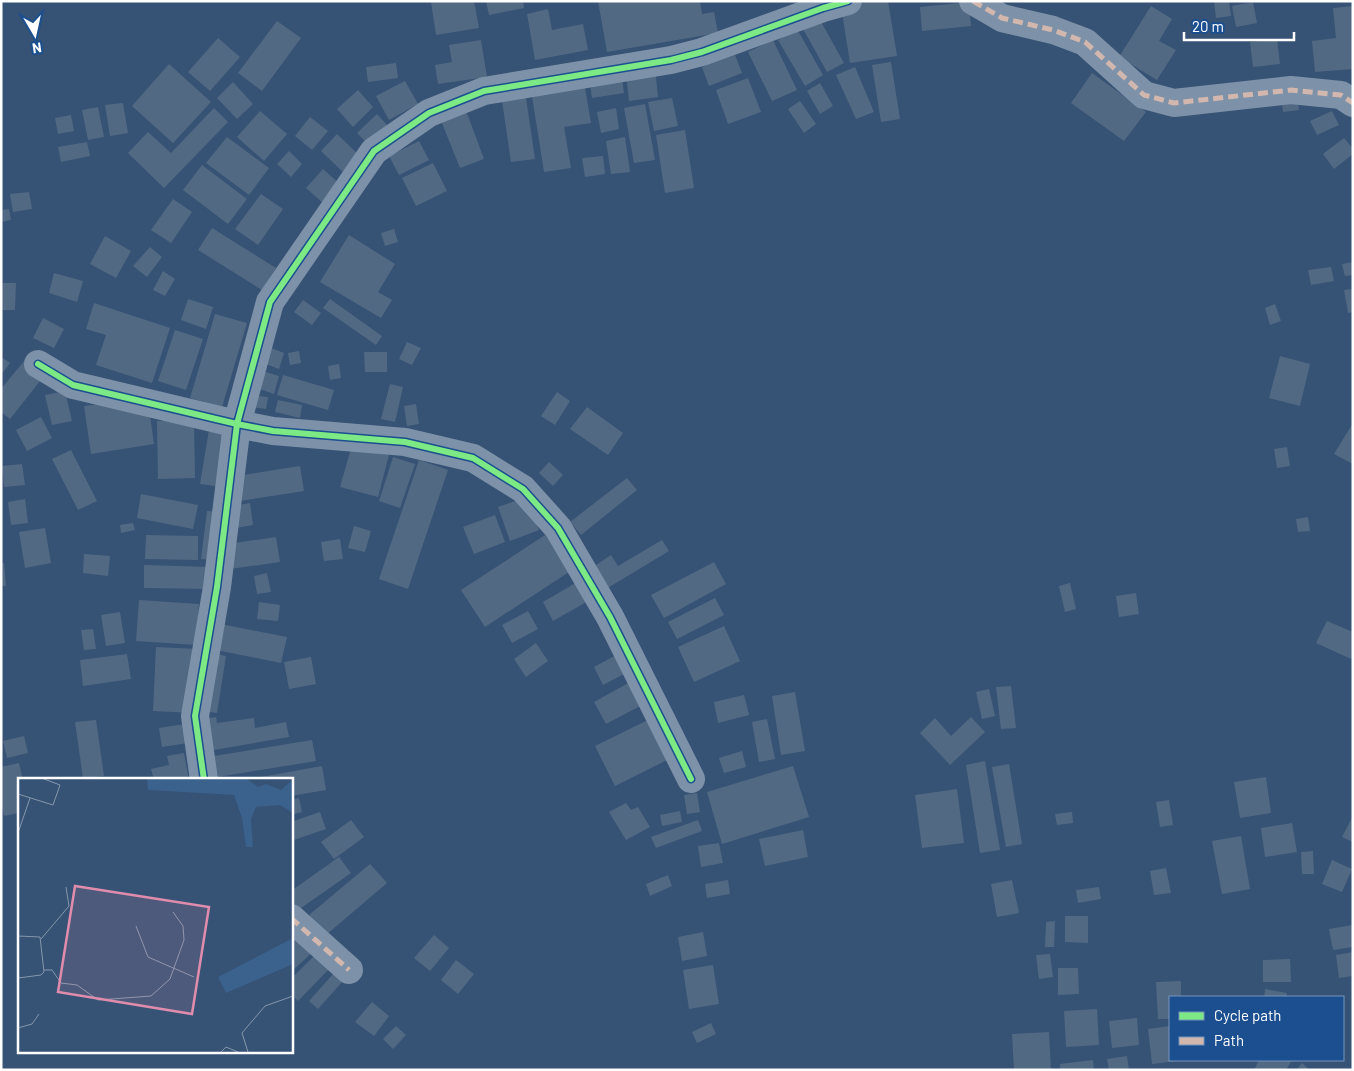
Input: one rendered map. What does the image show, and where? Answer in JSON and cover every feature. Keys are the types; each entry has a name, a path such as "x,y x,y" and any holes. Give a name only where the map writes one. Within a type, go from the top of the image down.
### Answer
{"street":[{"path":"204,778 195,716 218,587 237,424 270,302 374,151 429,112 484,91 661,61 702,52 823,8 848,1"},
{"path":"973,1 1002,18 1052,30 1085,42 1144,95 1174,103 1291,90 1341,95 1353,103"},
{"path":"38,364 73,385 237,424 273,430 405,442 472,458 523,489 558,528 610,617 691,779"},
{"path":"292,919 349,970"}],"building":[{"path":"474,1 479,28 436,35 431,2"},
{"path":"486,1 523,1 524,8 489,15"},
{"path":"598,1 700,1 702,14 714,12 718,33 607,52"},
{"path":"872,1 888,1 897,56 850,63 841,6"},
{"path":"1214,1 1229,1 1231,16 1216,18"},
{"path":"969,2 971,26 922,31 920,7"},
{"path":"1253,2 1257,23 1236,27 1232,6"},
{"path":"1151,6 1172,19 1159,41 1176,50 1157,80 1119,57"},
{"path":"1353,6 1353,69 1315,72 1312,41 1336,38 1333,8"},
{"path":"548,9 552,30 583,24 588,50 535,60 527,14"},
{"path":"819,18 844,63 827,72 802,27"},
{"path":"277,21 301,38 262,91 238,73"},
{"path":"797,29 823,75 805,86 778,40"},
{"path":"218,38 240,57 210,91 188,72"},
{"path":"1277,39 1280,64 1253,67 1250,42"},
{"path":"481,40 487,77 438,84 435,65 452,62 449,45"},
{"path":"773,40 797,90 772,101 748,52"},
{"path":"735,55 742,73 709,86 702,67"},
{"path":"891,62 900,119 881,122 872,65"},
{"path":"396,63 398,78 368,82 366,67"},
{"path":"169,64 211,102 173,143 132,106"},
{"path":"855,67 874,112 856,119 836,75"},
{"path":"655,69 658,97 629,101 626,72"},
{"path":"621,71 624,93 592,98 589,76"},
{"path":"1092,73 1146,112 1124,141 1071,103"},
{"path":"748,78 761,112 728,124 716,90"},
{"path":"405,81 418,104 389,120 376,96"},
{"path":"233,82 253,104 237,119 217,98"},
{"path":"584,82 591,123 564,127 571,168 544,172 531,90"},
{"path":"820,83 833,106 820,114 807,91"},
{"path":"358,90 373,107 353,127 337,109"},
{"path":"525,91 535,159 511,162 501,94"},
{"path":"672,98 678,126 654,131 648,102"},
{"path":"800,101 816,124 804,133 788,109"},
{"path":"1298,101 1299,110 1283,112 1282,104"},
{"path":"123,103 128,133 110,136 105,105"},
{"path":"645,104 655,160 634,163 624,108"},
{"path":"98,107 104,137 88,140 82,110"},
{"path":"214,108 228,122 164,188 128,153 148,132 171,153"},
{"path":"465,108 484,159 460,168 440,118"},
{"path":"616,108 619,129 601,133 597,112"},
{"path":"260,111 287,134 264,161 237,137"},
{"path":"1332,111 1339,125 1317,135 1310,121"},
{"path":"377,114 388,126 368,144 357,133"},
{"path":"71,115 74,131 58,134 55,118"},
{"path":"310,117 328,131 312,150 295,136"},
{"path":"685,130 694,188 665,193 656,135"},
{"path":"337,134 361,157 345,174 321,151"},
{"path":"227,137 269,168 249,195 206,163"},
{"path":"625,137 630,172 611,174 606,141"},
{"path":"1344,138 1353,149 1353,154 1334,169 1323,154"},
{"path":"419,141 429,160 399,175 389,156"},
{"path":"87,142 90,156 61,162 58,147"},
{"path":"289,151 302,164 291,177 277,164"},
{"path":"603,156 605,174 585,177 582,158"},
{"path":"433,163 447,191 416,206 402,178"},
{"path":"202,165 247,199 228,224 183,190"},
{"path":"323,169 341,185 324,204 306,188"},
{"path":"29,192 32,209 13,212 10,194"},
{"path":"261,194 283,209 258,245 235,229"},
{"path":"173,199 192,212 171,243 151,230"},
{"path":"9,209 11,220 1,222 1,210"},
{"path":"212,228 276,268 262,290 198,250"},
{"path":"394,229 398,242 385,246 381,233"},
{"path":"349,235 395,264 378,292 392,300 381,318 320,282"},
{"path":"105,236 131,251 116,278 90,264"},
{"path":"150,247 162,257 147,277 133,266"},
{"path":"1353,262 1353,275 1345,276 1342,264"},
{"path":"1331,267 1334,281 1311,285 1308,270"},
{"path":"163,271 175,279 165,296 153,290"},
{"path":"54,273 83,281 77,302 49,293"},
{"path":"1,283 16,283 15,310 1,310"},
{"path":"1353,289 1353,312 1348,313 1344,290"},
{"path":"188,299 213,307 206,329 181,320"},
{"path":"330,299 382,336 376,345 323,308"},
{"path":"303,300 321,313 312,325 294,312"},
{"path":"94,303 170,328 152,383 96,365 106,335 86,329"},
{"path":"1275,304 1281,321 1270,325 1265,308"},
{"path":"215,314 247,323 222,407 190,398"},
{"path":"43,318 64,329 54,348 33,338"},
{"path":"175,330 203,339 186,390 158,381"},
{"path":"407,342 421,348 412,365 399,359"},
{"path":"264,345 284,353 279,369 258,361"},
{"path":"299,351 301,363 290,365 288,353"},
{"path":"364,352 387,352 387,372 365,372"},
{"path":"1280,356 1310,364 1300,406 1269,398"},
{"path":"1,357 10,363 1,375"},
{"path":"25,360 44,376 10,419 1,412 1,389"},
{"path":"339,364 341,378 330,380 328,366"},
{"path":"256,369 279,376 274,394 251,386"},
{"path":"283,375 334,390 328,410 277,395"},
{"path":"390,384 403,387 395,422 381,419"},
{"path":"65,391 72,421 52,425 45,395"},
{"path":"557,392 570,401 555,425 541,416"},
{"path":"250,395 268,397 266,409 249,407"},
{"path":"278,400 302,405 300,418 275,412"},
{"path":"108,403 150,415 154,444 91,454 84,406"},
{"path":"416,404 419,424 407,426 404,406"},
{"path":"587,407 623,433 608,455 570,429"},
{"path":"41,417 52,438 27,451 16,430"},
{"path":"194,420 195,478 158,479 157,421"},
{"path":"1353,423 1353,464 1334,454"},
{"path":"210,424 232,428 222,487 200,484"},
{"path":"352,445 389,455 378,497 340,487"},
{"path":"1287,447 1290,466 1277,468 1274,449"},
{"path":"71,450 97,501 78,510 52,459"},
{"path":"393,457 415,464 400,508 379,501"},
{"path":"419,460 448,470 408,589 379,579"},
{"path":"549,462 563,475 553,486 539,473"},
{"path":"22,464 25,485 4,487 2,466"},
{"path":"300,466 304,491 240,501 236,476"},
{"path":"627,478 637,490 581,535 570,522"},
{"path":"141,494 198,505 193,529 137,518"},
{"path":"527,497 539,530 510,541 498,507"},
{"path":"25,499 28,523 11,525 8,502"},
{"path":"250,503 253,525 236,528 233,506"},
{"path":"207,511 221,512 216,560 201,559"},
{"path":"495,515 505,542 474,554 463,527"},
{"path":"1308,517 1310,531 1298,532 1296,519"},
{"path":"133,523 135,530 121,533 120,525"},
{"path":"354,526 371,531 365,552 348,548"},
{"path":"45,528 51,563 25,568 19,532"},
{"path":"548,533 572,570 485,627 461,590"},
{"path":"146,535 198,536 198,560 145,559"},
{"path":"276,537 280,562 230,569 227,544"},
{"path":"340,539 343,559 324,561 321,542"},
{"path":"662,540 669,551 606,589 593,567 611,555 618,566"},
{"path":"84,554 110,556 108,576 83,573"},
{"path":"714,562 726,584 664,618 651,595"},
{"path":"1,563 4,563 6,586 1,586"},
{"path":"144,565 211,567 211,589 144,588"},
{"path":"267,573 271,592 257,594 254,576"},
{"path":"579,581 590,600 553,621 543,602"},
{"path":"1070,583 1076,609 1065,612 1059,586"},
{"path":"1136,593 1139,614 1119,617 1116,596"},
{"path":"715,598 724,615 677,639 668,622"},
{"path":"139,600 199,604 196,645 136,641"},
{"path":"259,602 280,605 278,621 257,619"},
{"path":"528,611 538,629 512,643 502,625"},
{"path":"120,612 125,643 106,646 101,615"},
{"path":"1327,621 1353,632 1353,655 1351,659 1316,643"},
{"path":"221,624 287,637 281,663 216,650"},
{"path":"724,626 740,661 694,682 678,647"},
{"path":"93,629 96,649 84,650 81,630"},
{"path":"536,643 548,661 526,677 514,659"},
{"path":"156,647 197,649 194,713 153,711"},
{"path":"212,653 226,656 217,713 203,711"},
{"path":"620,653 630,671 603,685 594,667"},
{"path":"127,654 131,679 83,686 80,660"},
{"path":"311,657 316,684 289,689 284,662"},
{"path":"632,681 644,704 606,724 594,702"},
{"path":"1011,686 1016,728 1001,729 996,687"},
{"path":"989,689 995,716 982,719 976,692"},
{"path":"795,692 805,751 781,755 772,696"},
{"path":"744,695 749,715 718,723 714,702"},
{"path":"216,717 217,723 254,718 255,728 286,722 289,737 202,752 197,720"},
{"path":"971,717 985,732 950,765 920,733 935,718 951,736"},
{"path":"652,718 671,758 615,786 595,746"},
{"path":"767,719 775,759 759,762 752,722"},
{"path":"96,720 104,776 83,778 75,722"},
{"path":"185,724 188,743 162,747 159,728"},
{"path":"24,736 28,753 7,758 3,741"},
{"path":"312,740 316,761 205,778 202,758"},
{"path":"742,751 746,767 724,773 719,758"},
{"path":"184,753 189,778 153,778 151,769 169,765 167,756"},
{"path":"985,761 1000,850 980,853 966,765"},
{"path":"19,763 23,778 18,778 18,813 4,816 1,802 1,767"},
{"path":"1009,764 1022,844 1006,847 992,767"},
{"path":"322,766 326,790 292,796 292,778 255,778"},
{"path":"793,766 809,817 722,844 707,792"},
{"path":"1266,777 1271,813 1240,818 1234,782"},
{"path":"957,789 964,843 922,848 915,795"},
{"path":"697,793 700,812 687,814 684,795"},
{"path":"299,798 302,812 292,815 292,800"},
{"path":"1169,800 1173,825 1160,827 1156,802"},
{"path":"626,803 631,810 638,807 650,827 626,840 609,812"},
{"path":"680,811 682,822 662,826 660,815"},
{"path":"320,812 326,829 292,841 292,822"},
{"path":"1072,812 1073,823 1057,825 1055,814"},
{"path":"1353,816 1353,842 1342,837"},
{"path":"351,820 364,837 334,859 321,842"},
{"path":"698,820 702,831 656,848 651,837"},
{"path":"1292,823 1297,852 1265,857 1261,828"},
{"path":"803,830 808,857 765,866 759,839"},
{"path":"1241,836 1250,889 1222,894 1212,841"},
{"path":"719,843 723,863 701,867 698,846"},
{"path":"1313,851 1314,874 1302,874 1301,852"},
{"path":"339,857 351,873 294,913 292,910 292,890"},
{"path":"1332,860 1352,869 1342,892 1322,884"},
{"path":"370,864 387,883 326,935 309,915"},
{"path":"1166,868 1171,893 1154,895 1150,871"},
{"path":"668,875 672,886 650,896 646,884"},
{"path":"728,880 730,894 707,898 705,884"},
{"path":"1012,880 1019,913 997,917 991,884"},
{"path":"1099,887 1101,899 1078,903 1076,890"},
{"path":"1065,916 1088,916 1088,943 1065,942"},
{"path":"1055,921 1054,947 1045,947 1046,922"},
{"path":"1353,925 1353,947 1333,950 1329,929"},
{"path":"703,932 707,956 682,961 678,937"},
{"path":"434,935 449,948 430,971 414,958"},
{"path":"292,936 314,951 292,971"},
{"path":"1353,952 1353,976 1339,978 1336,955"},
{"path":"316,954 330,968 298,1001 292,995 292,978"},
{"path":"1050,954 1053,977 1039,979 1036,955"},
{"path":"1290,959 1291,982 1263,982 1263,960"},
{"path":"456,960 474,974 458,994 441,980"},
{"path":"713,965 719,1004 689,1009 683,970"},
{"path":"1058,968 1078,968 1079,994 1058,995"},
{"path":"334,973 343,981 318,1009 309,1001"},
{"path":"1181,981 1181,996 1169,996 1169,1019 1158,1019 1156,982"},
{"path":"1265,989 1287,993 1286,996 1264,996"},
{"path":"372,1002 389,1016 374,1036 355,1022"},
{"path":"1097,1009 1099,1045 1066,1047 1064,1011"},
{"path":"1137,1018 1139,1045 1112,1048 1109,1021"},
{"path":"711,1023 716,1034 697,1043 692,1032"},
{"path":"396,1026 406,1035 393,1049 383,1039"},
{"path":"1169,1026 1169,1061 1177,1061 1152,1064 1148,1029"},
{"path":"1049,1032 1051,1070 1014,1070 1012,1034"},
{"path":"1127,1056 1129,1070 1109,1070 1107,1059"},
{"path":"1093,1060 1094,1070 1060,1070 1060,1064"},
{"path":"1258,1061 1291,1061 1286,1070 1254,1070"},
{"path":"1302,1063 1310,1070 1296,1070"}],"marked path":[{"path":"973,1 1002,18 1053,30 1085,42 1144,95 1174,103 1291,90 1341,95 1353,103"},
{"path":"292,919 349,970"}],"cycle path":[{"path":"204,778 195,716 217,587 237,424 270,302 374,151 429,113 484,91 671,60 702,52 823,8 848,1"},
{"path":"38,364 73,385 237,424 273,431 405,442 473,458 523,489 558,528 610,617 691,779"}]}
